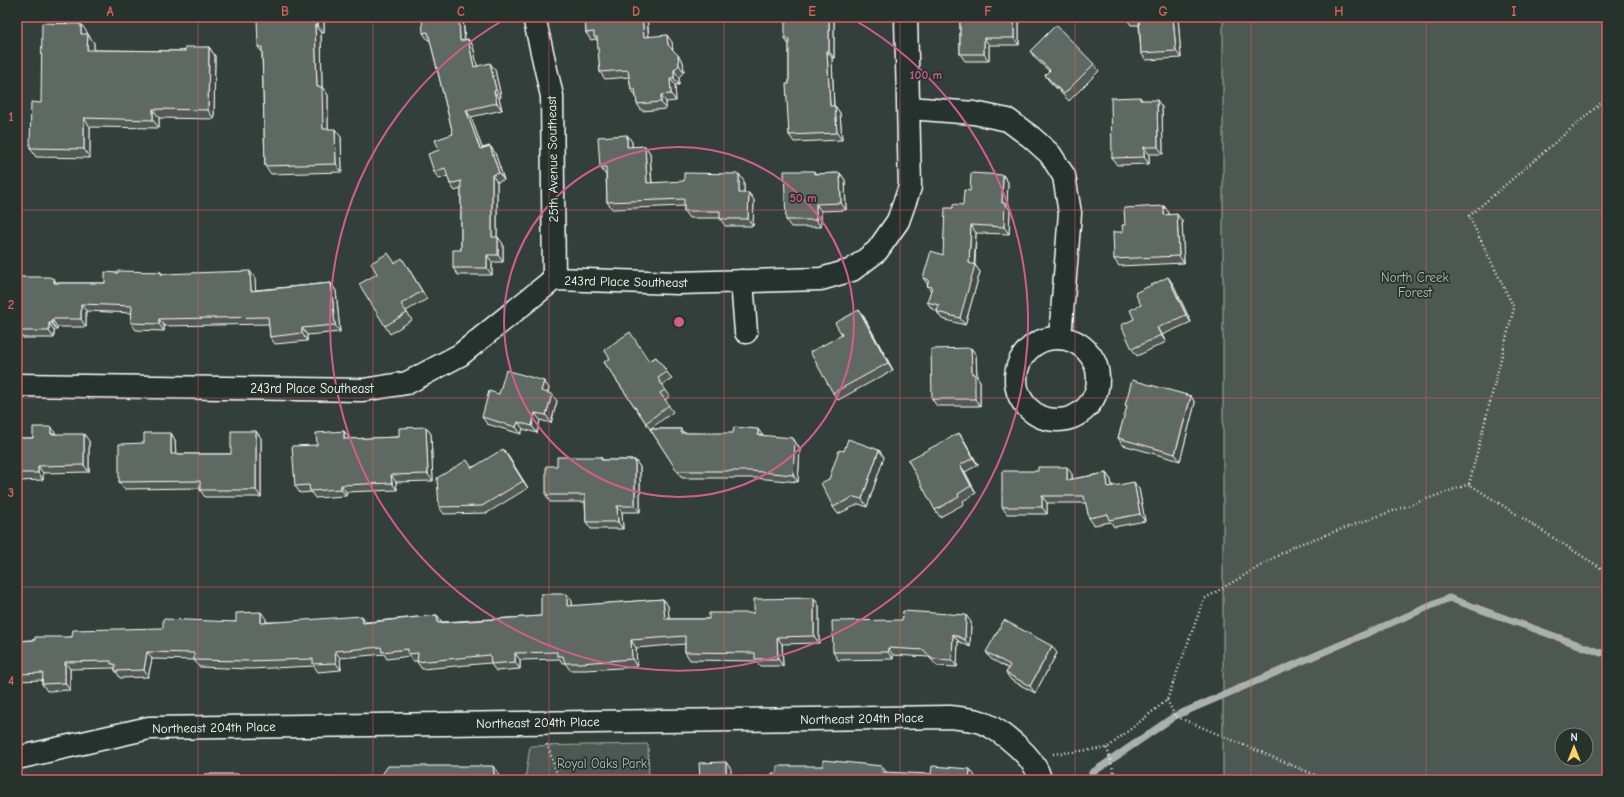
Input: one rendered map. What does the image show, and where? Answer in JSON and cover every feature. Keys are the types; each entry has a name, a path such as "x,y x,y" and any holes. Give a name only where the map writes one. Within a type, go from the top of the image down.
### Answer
{"street":[{"name":"25th Avenue Southeast","path":"534,17 552,96 554,279"},
{"name":"243rd Place Southeast","path":"17,385 363,390 407,383 460,354 554,279 678,283 821,279 852,270 877,251 898,221 910,187 906,17"},
{"path":"909,108 974,113 1008,120 1032,136 1050,154 1064,176 1070,213 1060,338"},
{"path":"742,281 746,332"},
{"name":"Northeast 204th Place","path":"17,758 149,728 950,717 981,722 1010,740 1029,757 1040,778"}],"path":[{"path":"1469,484 1514,308 1469,216 1607,98"},
{"path":"1469,484 1607,572"},
{"path":"1029,757 1107,748 1167,700 1204,599 1294,546 1469,484"},
{"path":"1167,700 1175,716 1327,780"},
{"path":"539,722 559,780"},
{"path":"1107,748 1116,780"}],"green space":[{"name":"North Creek Forest","path":"1223,17 1607,17 1607,780 1223,780"},
{"name":"Royal Oaks Park","path":"648,744 649,780 525,780 530,746"}],"building":[{"path":"257,17 318,17 318,25 315,25 317,87 322,87 323,129 335,129 336,164 265,166 262,47 258,47"},
{"path":"422,17 459,17 460,41 468,39 474,67 490,63 496,90 494,91 497,103 466,110 480,149 490,146 499,173 492,175 492,237 498,237 498,255 487,255 487,268 453,268 453,250 461,250 461,181 450,184 445,168 434,172 428,154 439,150 435,140 453,134 428,32 423,33"},
{"path":"585,17 642,17 644,37 667,35 668,45 678,55 679,65 674,70 674,78 670,78 671,94 661,95 661,102 637,104 635,89 631,89 628,70 600,72 597,37 594,37 594,32 586,33"},
{"path":"787,17 829,17 829,51 827,51 830,106 835,106 837,133 789,135 786,84 789,84 789,39 785,39 785,21 788,21"},
{"path":"960,17 1014,17 1014,38 984,38 984,54 960,54"},
{"path":"1126,17 1173,17 1176,51 1141,53 1139,18"},
{"path":"42,23 81,24 81,34 88,34 87,50 185,51 185,47 209,47 208,110 153,109 153,120 84,118 84,149 30,148 31,102 41,103"},
{"path":"1056,25 1094,64 1064,94 1045,75 1050,70 1030,51"},
{"path":"1140,97 1140,100 1157,100 1158,147 1144,147 1144,157 1112,158 1111,98"},
{"path":"627,135 627,147 645,146 647,183 684,181 684,173 739,174 739,193 749,193 748,219 720,219 720,211 684,211 684,199 607,202 606,167 600,167 598,137"},
{"path":"784,171 814,171 814,174 840,173 841,203 816,204 816,220 786,220"},
{"path":"971,173 1003,175 1002,203 1005,203 1004,227 971,225 969,263 975,265 960,318 937,312 939,305 927,302 932,287 927,286 929,280 923,278 931,251 943,255 945,208 953,208 953,204 963,205 964,190 970,191"},
{"path":"1164,206 1164,215 1177,214 1179,256 1114,259 1113,232 1123,232 1122,225 1125,225 1124,208"},
{"path":"388,253 395,263 402,258 422,291 401,304 407,313 385,326 359,284 377,274 371,263"},
{"path":"118,271 161,272 161,274 250,271 251,291 331,283 335,325 302,328 302,333 270,337 268,317 159,319 159,324 131,323 132,306 81,304 81,319 52,319 52,323 49,323 49,331 18,331 17,277 49,277 54,279 54,283 105,283 105,272 118,273"},
{"path":"1168,277 1186,315 1157,328 1161,335 1132,349 1121,325 1134,319 1130,310 1141,305 1135,293"},
{"path":"859,310 888,363 833,393 810,352 842,335 835,323"},
{"path":"630,332 649,361 656,357 667,372 658,378 665,390 660,393 669,405 646,423 604,362 610,358 604,350"},
{"path":"971,348 972,374 975,374 975,399 932,399 931,349"},
{"path":"506,370 544,381 541,391 552,394 546,415 535,413 532,426 518,422 516,427 482,417 489,391 499,394"},
{"path":"1132,380 1191,396 1175,454 1118,438 1127,406 1125,405"},
{"path":"33,427 51,427 51,434 84,434 84,465 38,466 38,473 17,473 17,438 33,438"},
{"path":"426,427 428,474 391,475 392,483 341,485 341,489 310,491 309,485 295,486 292,446 317,445 316,433 344,431 344,439 399,437 399,428"},
{"path":"734,427 758,429 758,435 793,438 793,441 795,442 793,475 751,471 677,471 650,429 681,429 681,433 733,433"},
{"path":"231,431 256,431 256,490 200,490 200,481 119,482 119,444 144,443 144,433 171,433 171,454 231,454"},
{"path":"959,433 973,458 960,465 971,486 958,494 959,497 935,510 908,460"},
{"path":"848,439 879,450 862,499 854,497 833,507 821,483 829,479 839,450 844,451"},
{"path":"503,449 523,481 482,506 439,507 437,478 467,460 472,468"},
{"path":"557,457 601,457 601,460 635,460 635,506 617,506 618,522 586,522 585,495 546,495 546,466 557,466"},
{"path":"1038,467 1067,467 1067,480 1106,473 1108,487 1134,482 1140,514 1109,520 1108,514 1089,518 1084,496 1042,496 1042,507 1002,507 1002,471 1038,471"},
{"path":"541,594 567,594 567,606 663,599 665,619 709,619 709,613 754,613 754,599 814,598 814,636 777,637 778,659 755,659 755,653 685,652 685,636 631,640 632,659 581,663 565,663 563,656 557,656 557,652 515,653 515,662 491,664 490,655 417,662 418,653 408,654 408,649 382,652 381,647 335,651 336,663 313,664 313,659 246,661 194,660 194,653 147,652 144,670 115,671 115,664 111,664 111,661 65,662 65,683 42,684 43,673 17,674 17,641 35,640 35,637 72,637 73,630 163,628 163,619 236,622 236,613 261,612 261,623 362,616 363,623 437,615 438,623 541,616"},
{"path":"903,611 966,615 965,640 953,634 952,660 932,659 924,650 888,648 888,652 833,652 832,621 902,620"},
{"path":"1004,620 1052,646 1030,686 1006,673 1010,665 986,652"},
{"path":"823,760 882,766 882,772 931,774 932,766 970,769 969,780 674,780 700,779 699,763 726,762 726,777 772,777 772,773 777,773 777,766 823,766"},
{"path":"388,766 493,766 495,780 278,780 381,776"},
{"path":"205,774 238,774 238,780 205,780"}],"waterway":[{"path":"1092,773 1175,716 1449,598 1601,653 1607,651"}]}
